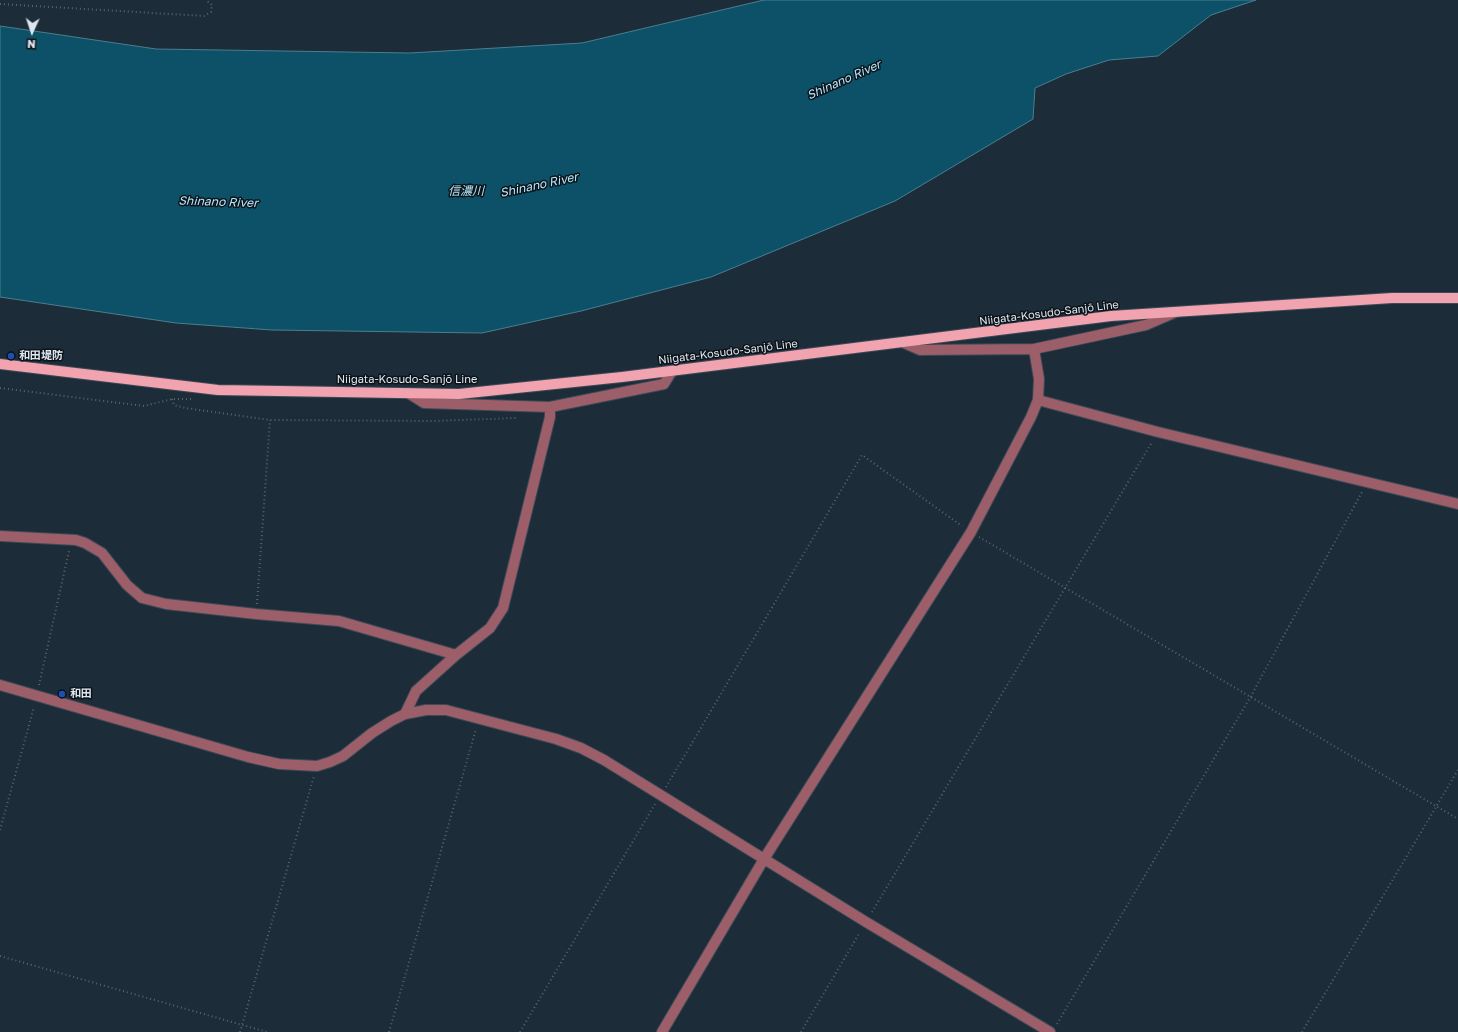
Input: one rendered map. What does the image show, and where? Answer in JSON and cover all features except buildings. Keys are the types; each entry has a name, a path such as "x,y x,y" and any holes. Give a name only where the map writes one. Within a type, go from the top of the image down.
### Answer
{"main road":[{"name":"Niigata-Kosudo-Sanjō Line","path":"0,364 218,390 459,394 672,371 1111,316 1392,298 1458,298"}],"street":[{"path":"904,343 920,350 1034,349 1146,326 1176,312"},
{"path":"662,1032 764,859 971,532 1031,417 1038,400 1039,379 1034,349"},
{"path":"408,393 424,403 550,407 664,384 672,371"},
{"path":"1038,400 1158,432 1458,504"},
{"path":"405,714 416,691 456,655 490,628 503,608 550,417 550,407"},
{"path":"0,536 72,540 85,543 102,553 126,585 142,598 166,604 339,621 456,655"},
{"path":"0,685 279,764 317,766 330,762 343,756 384,725 405,714 426,710 446,710 556,739 581,748 604,760 866,922 1053,1029"}],"path":[{"path":"0,4 204,16 211,12 212,5 206,0"},
{"path":"0,388 144,406 172,399 195,399"},
{"path":"172,399 174,405 185,408 270,420 432,421 519,418"},
{"path":"256,614 270,420"},
{"path":"801,1032 1158,432"},
{"path":"520,1032 862,455 971,532 1458,819"},
{"path":"1053,1029 1251,696 1367,482"},
{"path":"0,830 37,696 72,540"},
{"path":"388,1032 479,718"},
{"path":"240,1032 317,766"},
{"path":"1302,1032 1458,770"},
{"path":"0,956 267,1032"}],"water":[{"name":"信濃川","path":"764,0 1256,0 1211,15 1158,56 1109,60 1066,74 1035,88 1033,119 895,201 711,277 581,311 482,333 272,330 176,323 0,297 0,26 156,49 410,53 582,43"}],"place":[{"name":"和田堤防","path":"11,356"},
{"name":"和田","path":"62,694"}],"water label":[{"name":"Shinano River","path":"844,80"},
{"name":"Shinano River","path":"539,185"},
{"name":"Shinano River","path":"218,202"}]}
